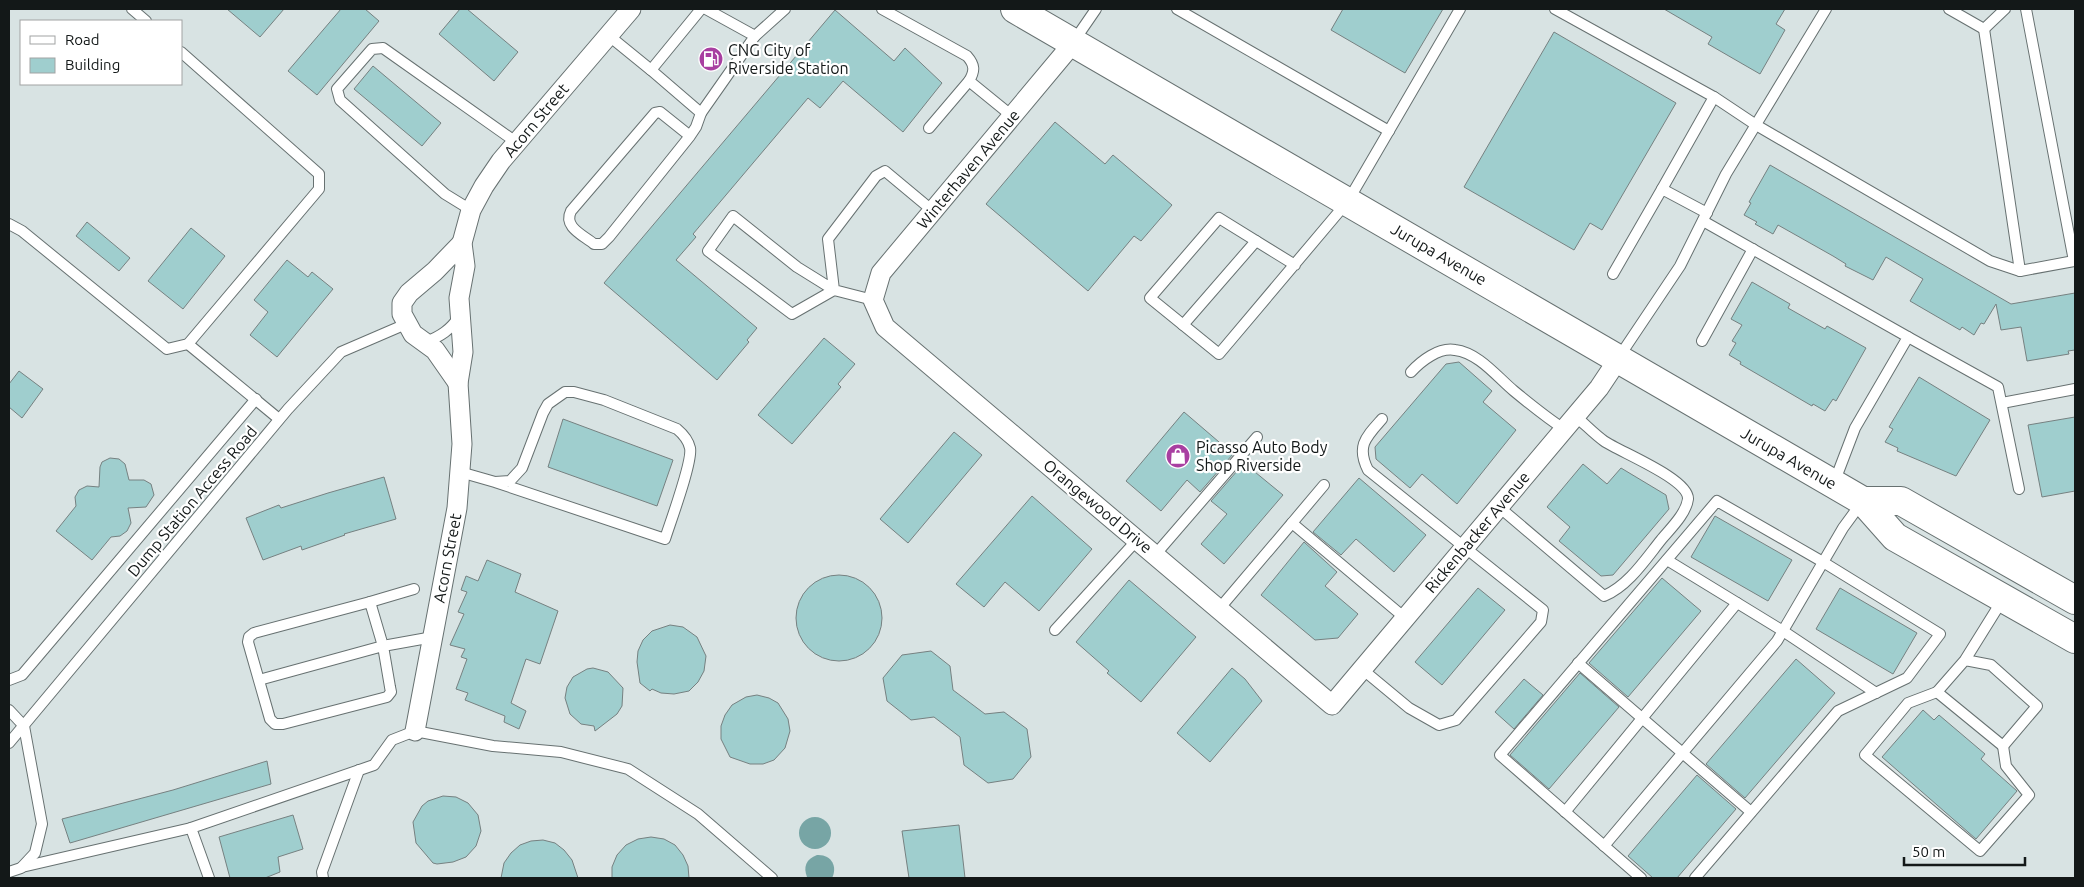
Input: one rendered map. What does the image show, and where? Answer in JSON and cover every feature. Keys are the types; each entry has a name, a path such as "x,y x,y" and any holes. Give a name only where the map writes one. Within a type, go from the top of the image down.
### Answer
{"main road":[{"name":"Jurupa Avenue","path":"1015,9 1863,501 1895,537 2075,639"},
{"name":"Jurupa Avenue","path":"1863,501 1901,501 2075,600"}],"street":[{"name":"Acorn Street","path":"415,731 457,508 462,444 458,382 463,352 459,298 465,266 462,243 471,210 484,186 516,142 630,9"},
{"name":"Winterhaven Avenue","path":"874,300 881,273 1074,42"},
{"name":"Acorn Street","path":"406,324 402,314 402,303 409,293 462,243"},
{"name":"Orangewood Drive","path":"874,300 885,327 1332,705"},
{"path":"406,324 413,334 435,350 458,382"},
{"name":"Rickenbacker Avenue","path":"1332,705 1599,388 1619,358"}],"lane":[{"path":"132,9 145,20"},
{"path":"651,70 701,9"},
{"path":"706,9 756,36"},
{"path":"690,136 660,112 655,113 571,211 567,218 569,224 594,244 602,244 609,238 690,136 696,127 701,113 756,36 785,9"},
{"path":"882,9 967,56 973,64 974,73 969,81 929,128"},
{"path":"1074,42 1096,9"},
{"path":"1178,9 1389,130"},
{"path":"1295,265 1219,218 1150,298 1219,354 1295,265 1348,201 1460,9"},
{"path":"1556,9 1714,97 1756,125 1990,261 2020,271 2074,261 2026,9"},
{"path":"1619,358 1680,266 1726,174 1826,9"},
{"path":"1949,9 1984,29"},
{"path":"1984,29 2006,9"},
{"path":"1984,29 2020,271"},
{"path":"608,35 701,113"},
{"path":"471,210 446,194 340,100 337,89 372,50 383,48 516,142"},
{"path":"9,224 22,231 166,349 188,344 318,189 319,174 182,53"},
{"path":"969,81 1012,116"},
{"path":"1613,274 1714,97"},
{"path":"834,290 828,239 876,176 885,170 933,210"},
{"path":"1662,189 1753,248 1998,387 2019,490"},
{"path":"834,290 792,314 708,251 733,216 797,267 834,290 874,300"},
{"path":"1183,325 1256,241"},
{"path":"1702,341 1753,248"},
{"path":"426,342 439,337 450,329 459,317"},
{"name":"Dump Station Access Road","path":"9,743 279,419 341,352 406,324"},
{"path":"1833,484 1856,428 1908,337"},
{"path":"188,344 279,419"},
{"path":"1411,372 1425,359 1442,351 1454,349 1473,356 1514,391 1674,480 1686,491 1688,499 1679,519 1644,560 1617,591 1604,596 1499,506"},
{"path":"2002,403 2075,389"},
{"path":"460,472 665,539 683,483 691,450 686,438 677,428 604,400 574,392 565,392 548,404 542,413 522,468 510,481 495,482"},
{"path":"9,680 22,675 256,399"},
{"path":"1362,669 1409,708 1438,725 1456,720 1541,622 1543,610 1368,470 1363,456 1365,438 1382,419"},
{"path":"1155,555 1257,437"},
{"path":"1219,609 1324,485"},
{"path":"1641,878 1500,755 1717,501 1823,562 1940,634 1906,678 1838,711 1695,878"},
{"path":"1604,846 1777,641 1843,528 1863,501"},
{"path":"1292,522 1404,618"},
{"path":"1055,630 1137,540"},
{"path":"1667,560 1783,631 1876,693"},
{"path":"370,602 383,646 391,692 387,697 283,724 275,724 270,719 248,642 249,637 254,633 414,589"},
{"path":"1937,692 2003,746 2006,766 2029,795 1980,851 1865,755 1908,703 1937,692 1964,660 2003,598"},
{"path":"1565,812 1737,603"},
{"path":"259,680 383,646 433,637"},
{"path":"1964,660 1991,665 2037,706 2003,746"},
{"path":"1578,663 1751,812"},
{"path":"9,710 24,726 42,824 35,853 21,868"},
{"path":"9,872 191,828 374,765 392,740 415,731 494,746 561,752 628,769 698,814 772,878"},
{"path":"323,878 322,872 359,770"},
{"path":"191,828 209,878"}],"water":[{"path":"815,817 826,822 831,833 826,844 815,849 804,844 799,833 804,822"},
{"path":"817,855 826,856 834,865 832,878 807,877 806,864"}],"building":[{"path":"227,9 284,9 260,37"},
{"path":"341,9 365,9 379,21 317,95 288,71"},
{"path":"460,9 467,9 518,52 494,81 439,34"},
{"path":"1343,9 1443,9 1405,73 1331,30"},
{"path":"1664,9 1785,9 1776,24 1785,30 1760,74 1708,44 1712,37"},
{"path":"835,10 894,61 905,48 942,83 903,132 843,81 820,108 808,98 693,234 696,237 676,260 757,328 747,340 749,342 717,380 604,283"},
{"path":"1554,32 1676,103 1602,230 1590,223 1574,250 1464,187"},
{"path":"373,66 441,123 422,146 354,89"},
{"path":"1055,122 1105,164 1113,155 1172,205 1141,241 1134,236 1088,291 986,204"},
{"path":"1770,165 2011,304 2075,293 2075,350 2068,351 2069,354 2027,361 2021,327 2001,330 1996,304 1984,324 1981,323 1974,335 1962,327 1960,330 1910,301 1923,279 1886,257 1873,280 1845,266 1846,264 1833,256 1778,225 1773,234 1755,224 1757,222 1744,215 1751,203 1749,202"},
{"path":"87,222 130,258 119,271 76,236"},
{"path":"191,228 225,256 183,309 148,281"},
{"path":"287,260 308,277 312,272 333,289 277,357 250,335 268,312 254,300"},
{"path":"1752,282 1790,304 1788,308 1825,329 1827,326 1866,348 1836,401 1833,399 1825,411 1813,404 1812,406 1740,364 1741,362 1729,355 1736,343 1732,341 1742,325 1731,319"},
{"path":"824,338 855,364 838,384 841,387 792,444 758,415"},
{"path":"1459,362 1492,391 1483,402 1516,430 1457,504 1422,474 1410,488 1376,459 1375,447 1446,364"},
{"path":"19,371 43,389 22,418 9,407 9,384"},
{"path":"1919,377 1990,420 1956,476 1897,451 1898,448 1885,442 1893,429 1889,427"},
{"path":"1184,412 1233,454 1200,492 1187,480 1161,511 1126,481"},
{"path":"2075,417 2075,491 2042,497 2028,425"},
{"path":"563,419 673,460 657,506 548,467"},
{"path":"954,432 982,455 908,543 880,519"},
{"path":"110,458 119,459 125,464 129,480 144,480 151,484 154,495 146,507 128,508 131,523 127,531 120,536 111,537 92,560 56,531 76,506 75,497 79,490 87,486 99,487 100,467 102,462"},
{"path":"1244,463 1283,495 1224,564 1201,544 1227,514 1211,501"},
{"path":"1583,464 1607,484 1621,468 1666,495 1669,509 1613,575 1601,576 1559,541 1570,527 1547,507"},
{"path":"384,477 396,519 344,534 302,550 301,546 263,560 246,518 279,505 281,508"},
{"path":"1359,478 1426,535 1394,572 1356,539 1341,555 1313,532"},
{"path":"1032,496 1092,549 1039,611 1005,582 984,607 956,584"},
{"path":"1715,516 1792,560 1768,601 1691,557"},
{"path":"1304,542 1337,572 1325,586 1358,614 1338,638 1315,640 1261,595"},
{"path":"487,560 521,574 515,592 558,611 540,664 526,659 511,703 526,711 519,729 504,722 505,716 465,700 468,693 456,689 467,659 461,657 465,649 450,645 464,614 458,612 467,592 461,590 466,576 478,581"},
{"path":"839,575 855,578 863,582 875,594 879,602 882,618 879,634 875,642 863,654 855,658 839,661 823,658 815,654 803,642 799,634 796,618 799,602 803,594 815,582 823,578"},
{"path":"1662,578 1701,611 1628,697 1589,663"},
{"path":"1129,580 1196,637 1141,702 1107,673 1109,671 1076,642"},
{"path":"1478,588 1505,610 1442,685 1415,662"},
{"path":"1840,588 1917,633 1893,674 1816,629"},
{"path":"670,625 683,627 697,637 706,656 704,671 698,682 689,691 674,694 661,693 652,689 650,691 640,683 637,662 638,651 643,640 652,631"},
{"path":"931,651 950,666 953,690 985,714 1004,712 1027,729 1031,757 1013,779 988,783 964,765 960,737 934,717 911,720 887,701 883,678 902,655"},
{"path":"1796,659 1835,693 1745,798 1706,764"},
{"path":"593,668 608,672 623,688 622,706 617,714 595,731 594,726 581,724 570,714 565,698 567,687 573,677 587,669"},
{"path":"1232,668 1245,679 1262,701 1210,762 1177,733"},
{"path":"1580,673 1619,707 1549,789 1510,755"},
{"path":"1524,679 1543,695 1514,729 1495,712"},
{"path":"757,695 778,703 788,719 790,731 785,748 774,760 763,764 750,764 730,757 721,739 721,726 725,715 732,705 746,697"},
{"path":"1923,710 1934,720 1939,715 1985,754 1981,759 2017,791 1976,839 1882,757"},
{"path":"267,761 271,784 70,843 62,819 173,790"},
{"path":"1697,775 1736,809 1677,878 1653,878 1628,856"},
{"path":"443,796 456,797 468,803 478,815 481,831 476,846 466,857 453,862 437,864 433,863 416,843 413,822 422,806 428,801"},
{"path":"293,815 303,849 278,857 280,872 265,878 230,878 219,837"},
{"path":"959,825 965,878 909,878 902,831"},
{"path":"651,837 664,839 675,845 683,855 688,866 689,878 612,878 612,867 617,855 626,845 638,839"},
{"path":"543,840 555,843 564,850 572,860 578,878 501,878 504,863 511,853 520,845 531,841"}],"place":[{"name":"CNG City of Riverside Station","path":"711,59"},
{"name":"Picasso Auto Body Shop Riverside","path":"1178,456"}]}
